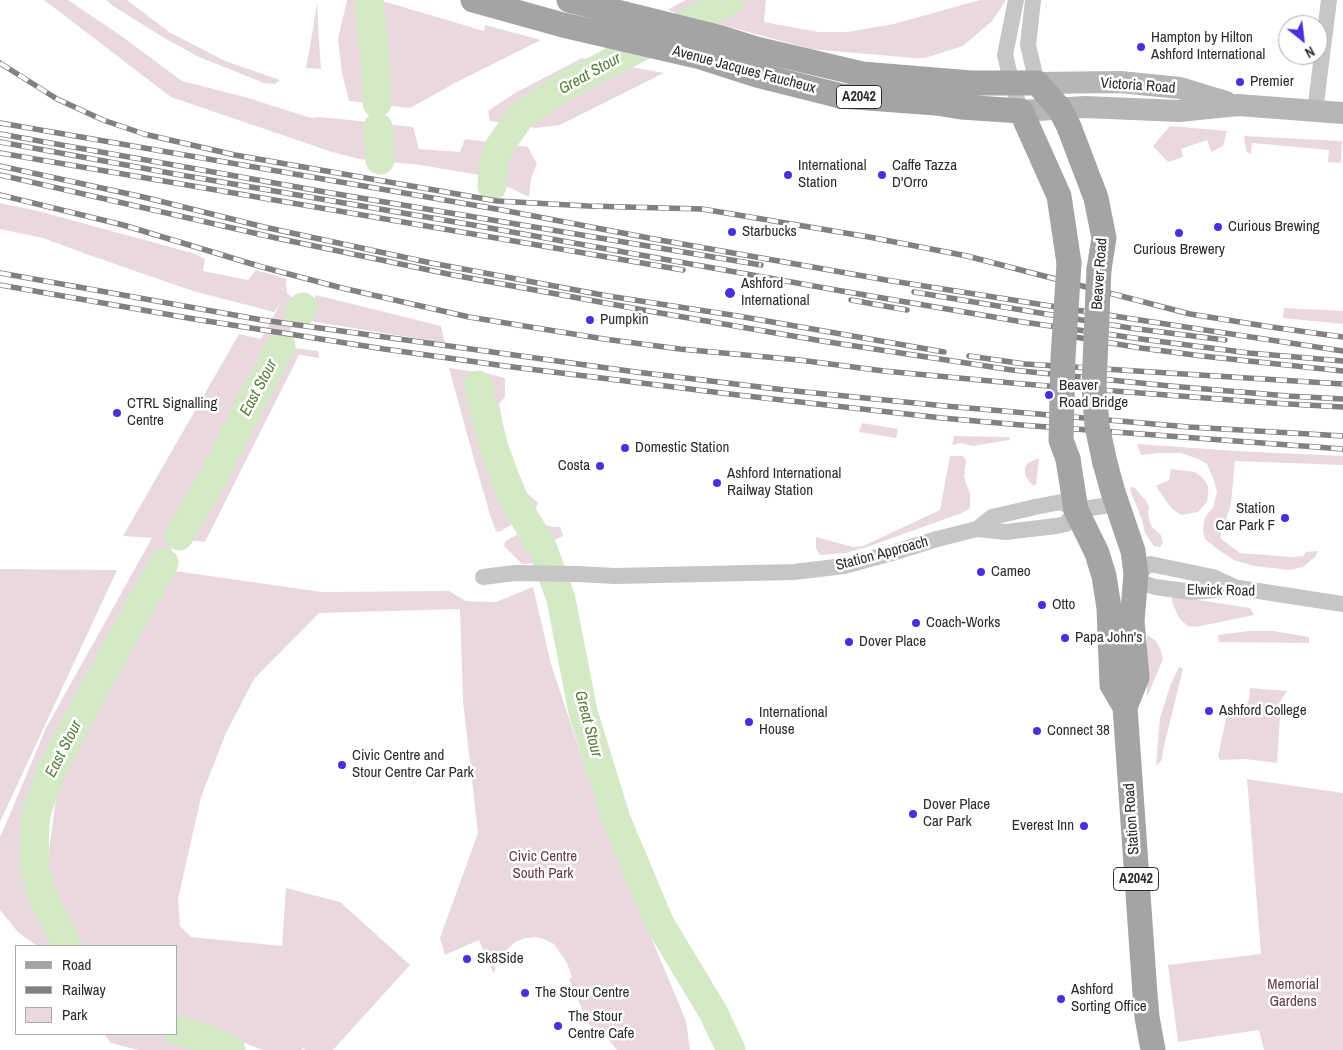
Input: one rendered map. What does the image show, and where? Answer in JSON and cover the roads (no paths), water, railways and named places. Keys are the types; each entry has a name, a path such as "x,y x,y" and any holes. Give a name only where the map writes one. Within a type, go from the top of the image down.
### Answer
{"main road":[{"name":"Avenue Jacques Faucheux","path":"473,0 563,25 701,57 756,75 841,96 1021,111"},
{"name":"Avenue Jacques Faucheux","path":"569,0 862,74 971,83 1037,83"},
{"name":"Beaver Road","path":"1037,83 1060,109 1069,127 1096,198 1104,238 1099,269 1094,386 1097,426 1117,504"},
{"name":"Beaver Road","path":"1021,111 1060,196 1070,263 1063,358 1061,440 1068,459 1076,510"},
{"name":"Station Road","path":"1117,504 1133,551 1136,574 1132,621 1137,677 1125,707 1144,994 1153,1050"},
{"name":"Station Road","path":"1076,510 1098,553 1104,576 1109,608 1112,685 1125,707"}],"street":[{"name":"Beaver Road","path":"1016,0 1004,55 1021,111"},
{"name":"Beaver Road","path":"1033,0 1028,45 1037,83"},
{"path":"1315,111 1329,0"},
{"name":"Victoria Road","path":"1037,83 1120,82 1172,87 1238,105"},
{"name":"Victoria Road","path":"1021,111 1085,107 1179,111 1238,105 1343,113"},
{"name":"Station Approach","path":"483,577 524,573 615,576 794,572 844,566 892,553 977,529 992,517 1035,506 1061,502 1076,510 1117,504"},
{"path":"977,529 1006,532 1056,526 1066,524 1076,510"},
{"path":"1104,576 1136,574"},
{"name":"Elwick Road","path":"1136,574 1143,583 1155,587 1192,592 1240,588 1343,604"}],"waterway":[{"name":"East Stour","path":"369,0 377,103"},
{"name":"Great Stour","path":"492,186 494,161 499,147 520,117 561,88 730,0"},
{"name":"East Stour","path":"378,127 380,160"},
{"name":"East Stour","path":"299,314 303,307"},
{"name":"East Stour","path":"179,536 216,472 281,346"},
{"name":"Great Stour","path":"478,385 494,448 511,495 543,549 561,599 583,712 616,819 660,924 713,1012 731,1050"},
{"name":"East Stour","path":"67,945 44,900 36,874 34,860 37,810 51,771 164,563"},
{"name":"East Stour","path":"178,1031 207,1039 231,1050"}],"railway":[{"path":"0,63 57,99 103,120 144,134 235,155 497,201 702,209 869,237 967,256 1190,314 1343,337"},
{"path":"0,123 502,210 886,280 1343,351"},
{"path":"0,134 325,192 761,265"},
{"path":"0,142 1023,322 1249,353 1343,361"},
{"path":"0,153 683,270"},
{"path":"0,166 143,197 264,227 431,263 608,296 738,316 944,352"},
{"path":"0,175 276,238 453,275 822,341 1012,370 1170,386 1343,399"},
{"path":"0,195 123,225 262,267 342,288 469,317 604,339 884,371 1023,384 1343,407"},
{"path":"0,273 262,320 636,372 785,390 945,406 1189,427 1343,436"},
{"path":"0,285 194,319 384,349 738,395 942,418 1343,449"},
{"path":"914,292 1130,328 1225,340"},
{"path":"851,300 907,310"},
{"path":"1063,335 1202,356 1343,371"},
{"path":"969,356 1025,364 1343,384"}],"place":[{"name":"Hampton by Hilton Ashford International","path":"1141,47"},
{"name":"Premier","path":"1240,82"},
{"name":"International Station","path":"788,175"},
{"name":"Caffe Tazza D'Orro","path":"882,175"},
{"name":"Curious Brewing","path":"1218,227"},
{"name":"Starbucks","path":"732,232"},
{"name":"Curious Brewery","path":"1179,233"},
{"name":"Ashford International","path":"730,293"},
{"name":"Pumpkin","path":"590,320"},
{"name":"Beaver Road Bridge","path":"1049,395"},
{"name":"CTRL Signalling Centre","path":"117,413"},
{"name":"Domestic Station","path":"625,448"},
{"name":"Costa","path":"600,466"},
{"name":"Ashford International Railway Station","path":"717,483"},
{"name":"Station Car Park F","path":"1285,518"},
{"name":"Cameo","path":"981,572"},
{"name":"Otto","path":"1042,605"},
{"name":"Coach-Works","path":"916,623"},
{"name":"Papa John's","path":"1065,638"},
{"name":"Dover Place","path":"849,642"},
{"name":"Ashford College","path":"1209,711"},
{"name":"International House","path":"749,722"},
{"name":"Connect 38","path":"1037,731"},
{"name":"Civic Centre and Stour Centre Car Park","path":"342,765"},
{"name":"Dover Place Car Park","path":"913,814"},
{"name":"Everest Inn","path":"1084,826"},
{"name":"Sk8Side","path":"467,959"},
{"name":"The Stour Centre","path":"525,993"},
{"name":"Ashford Sorting Office","path":"1061,999"},
{"name":"The Stour Centre Cafe","path":"558,1026"}],"park label":[{"name":"Civic Centre South Park","path":"543,866"},
{"name":"Memorial Gardens","path":"1293,994"}]}
